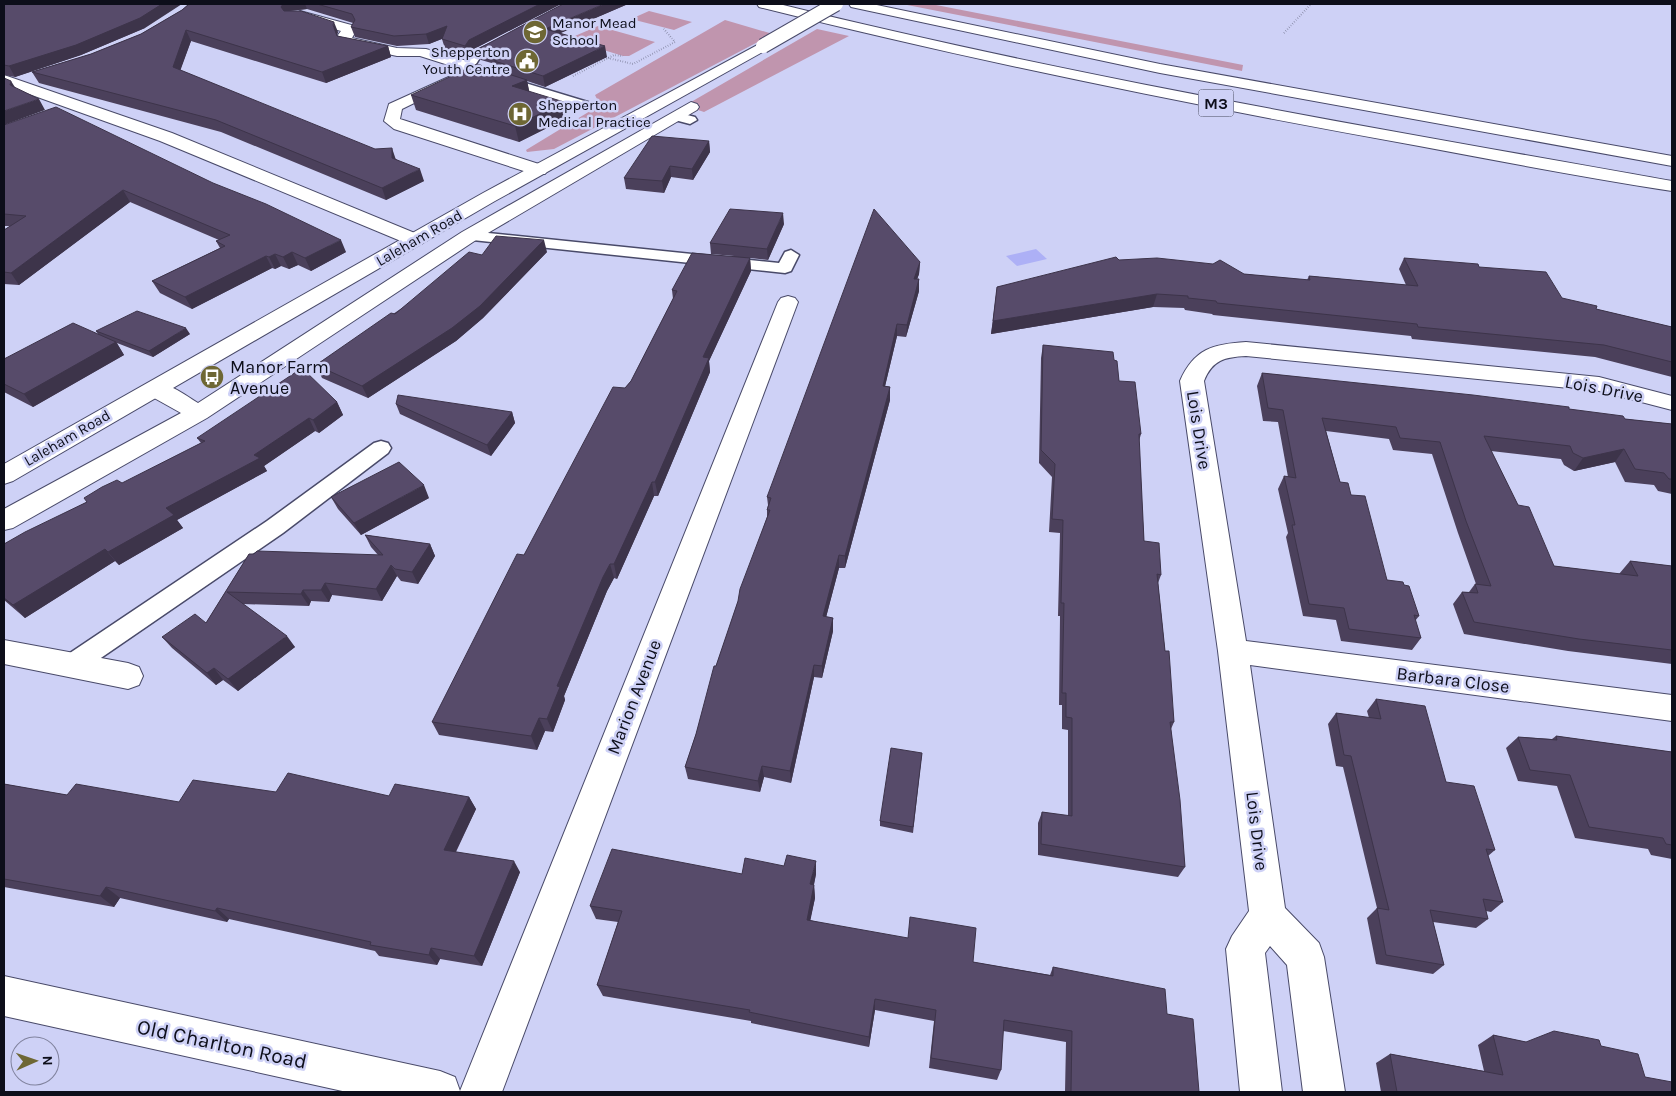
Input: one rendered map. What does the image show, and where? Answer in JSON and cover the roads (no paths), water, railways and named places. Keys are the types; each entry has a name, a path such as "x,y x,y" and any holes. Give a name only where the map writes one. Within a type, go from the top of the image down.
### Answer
{"main road":[{"name":"M3","path":"764,4 860,29 991,59 1167,94 1672,186"},
{"name":"Laleham Road","path":"4,475 415,240 836,4"},
{"name":"M3","path":"856,4 1030,42 1230,82 1672,161"},
{"path":"293,16 306,15 350,29 345,35 346,41 397,52 421,52 472,69"},
{"path":"472,69 395,107 392,121 400,126 539,170"},
{"path":"9,82 33,78"},
{"path":"9,82 166,137 415,240"},
{"path":"49,116 76,106"},
{"path":"4,521 199,413 450,251 469,236 686,114"},
{"name":"Marion Avenue","path":"481,1092 788,302"},
{"name":"Lois Drive","path":"1268,916 1233,651 1192,381 1196,367 1208,357 1223,350 1246,349 1599,384 1672,403"},
{"path":"155,388 199,413"},
{"name":"Barbara Close","path":"1233,651 1672,708"},
{"path":"4,652 128,676"},
{"path":"1261,1092 1245,949 1268,916 1305,957 1324,1092"},
{"name":"Old Charlton Road","path":"4,996 385,1086 440,1092"}],"lane":[{"path":"514,35 477,54 472,69 586,106"},
{"path":"469,236 785,268 791,255"},
{"path":"70,666 275,528 382,448"}],"water":[{"path":"1036,249 1047,259 1017,266 1006,256"}],"place":[{"name":"Manor Mead School","path":"535,32"},
{"name":"Shepperton Youth Centre","path":"527,61"},
{"name":"Shepperton Medical Practice","path":"520,114"},
{"name":"Manor Farm Avenue","path":"212,377"}]}
